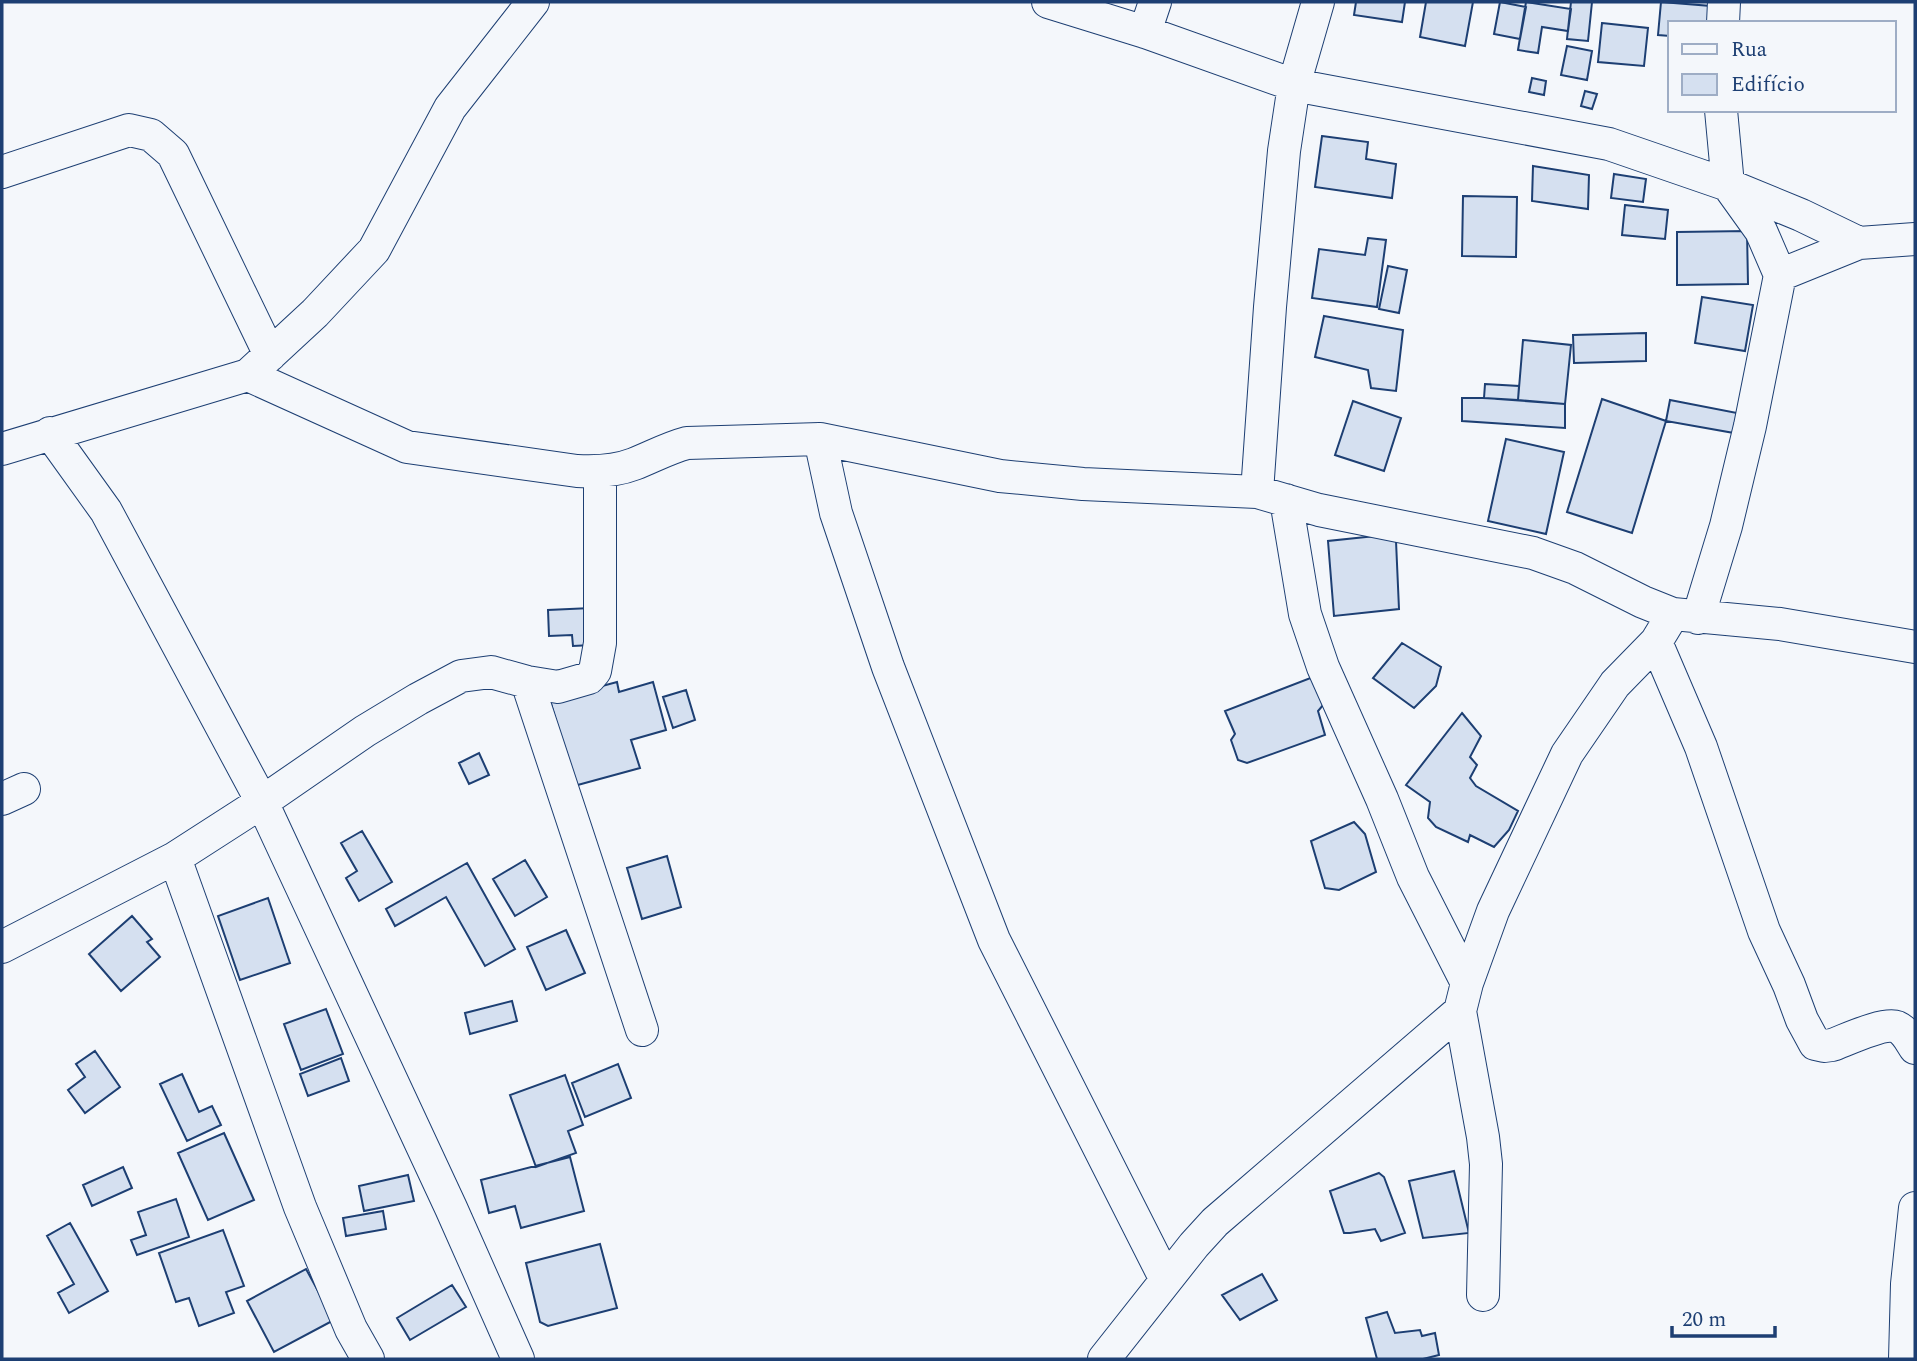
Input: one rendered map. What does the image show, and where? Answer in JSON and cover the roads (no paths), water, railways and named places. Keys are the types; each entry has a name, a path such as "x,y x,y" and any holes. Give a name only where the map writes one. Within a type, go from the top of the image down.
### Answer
{"street":[{"path":"2,449 259,365 315,313 374,250 450,108 533,2"},
{"path":"1048,2 1145,32 1294,85 1609,144 1727,185 1801,215 1859,243"},
{"path":"1145,32 1155,2"},
{"path":"1318,2 1294,85 1284,151 1270,307 1271,496 1323,667 1382,799 1464,997 1486,1164 1483,1295"},
{"path":"1724,2 1724,21"},
{"path":"1104,1359 1215,1223 1464,997 1493,911 1567,754 1615,684 1686,616 1726,526 1747,439 1780,275 1761,231 1727,185 1721,112"},
{"path":"2,172 129,130 151,135 173,154 259,365 407,447 600,472 632,465 669,447 687,443 820,439 1000,477 1271,496 1320,510 1534,553 1575,568 1643,602 1686,616 1780,624 1915,648"},
{"path":"1780,275 1859,243 1915,239"},
{"path":"51,433 106,511 262,802 452,1208 518,1359"},
{"path":"820,439 836,513 888,667 994,940 1166,1280"},
{"path":"2,947 175,858 365,731 461,676 491,672 558,687 589,678 595,671 600,643 600,472"},
{"path":"1656,642 1701,747 1764,931 1815,1044 1832,1045 1883,1027 1895,1026 1905,1033 1915,1048"},
{"path":"527,682 642,1030"},
{"path":"175,858 300,1207 351,1329 368,1359"},
{"path":"1905,1359 1907,1284 1915,1208"}]}
